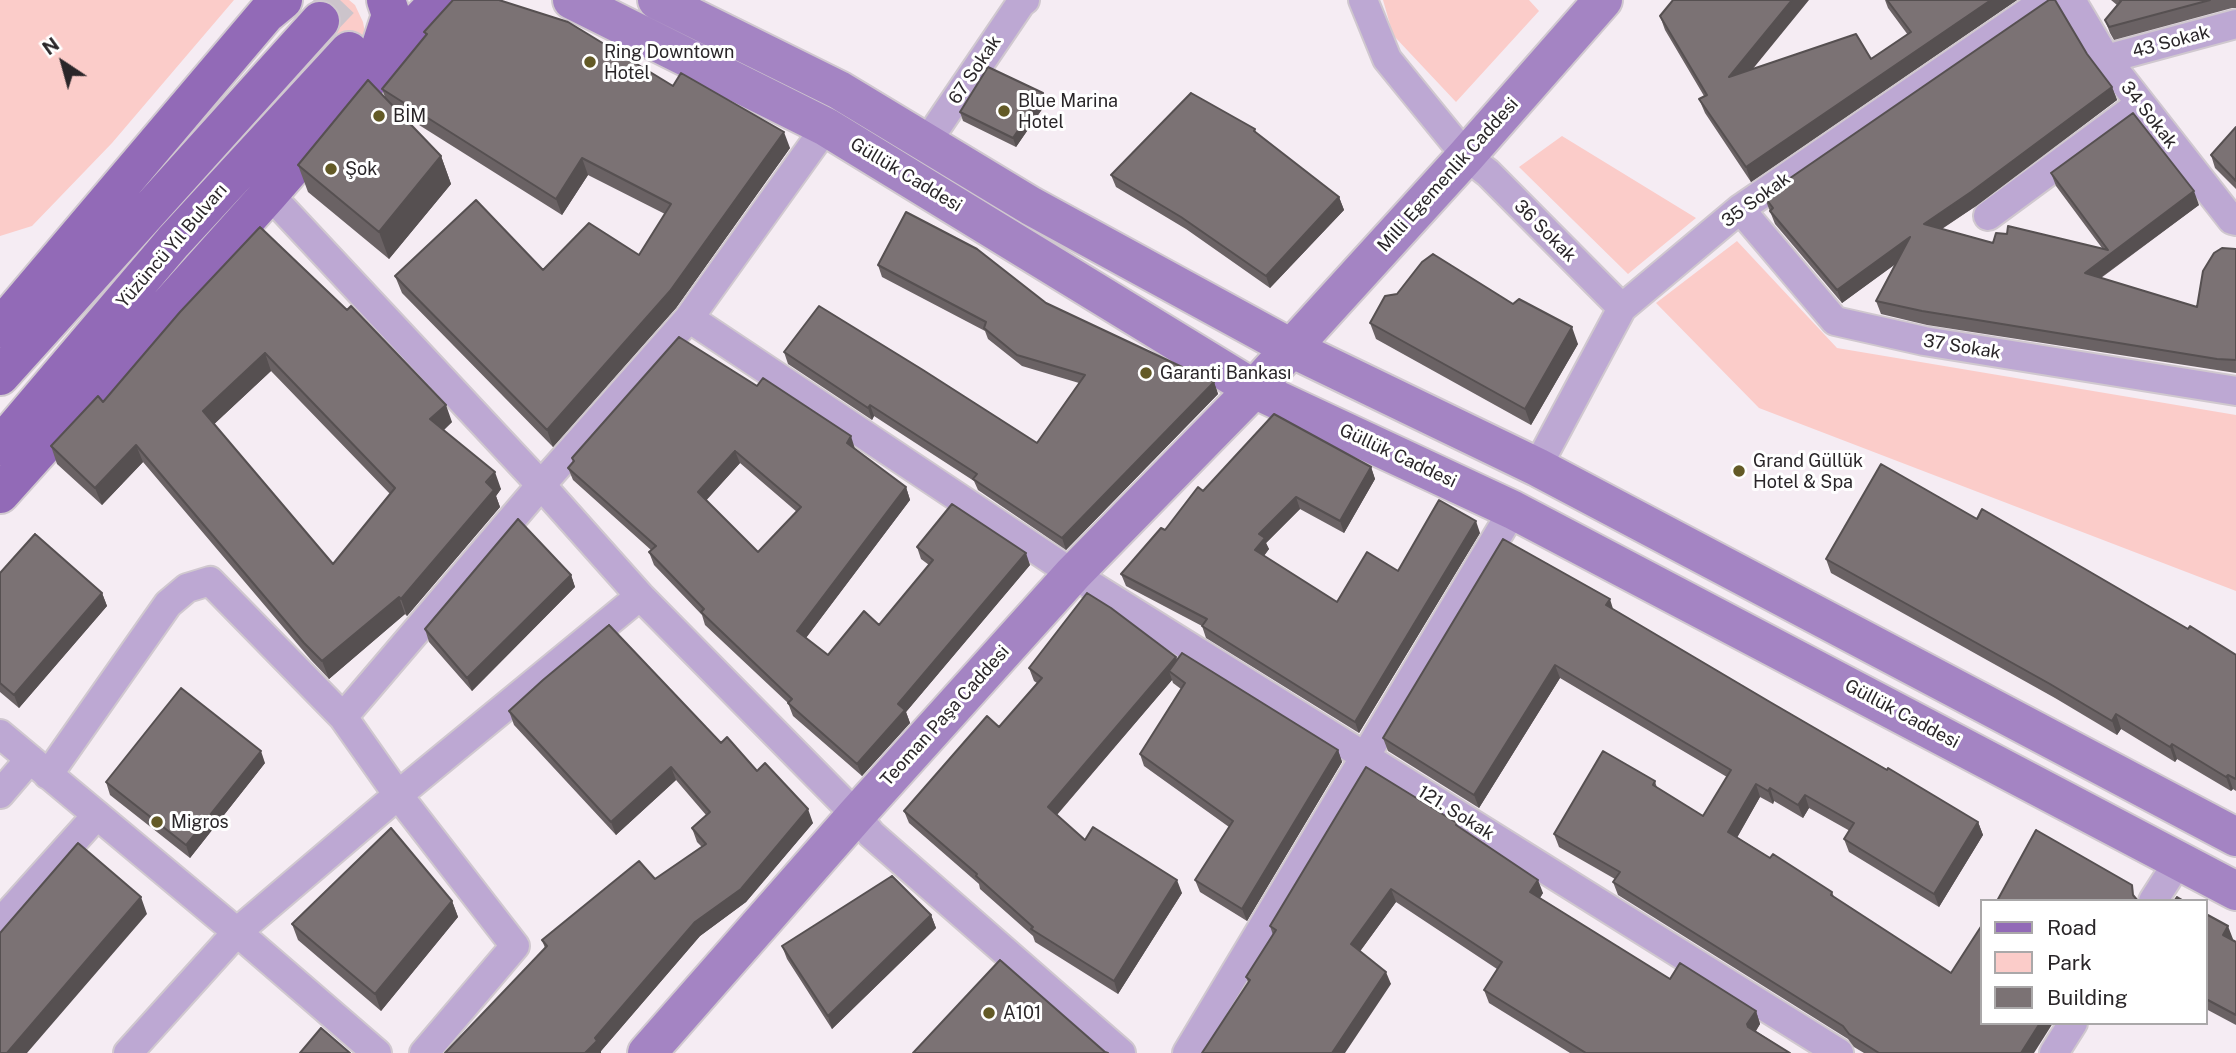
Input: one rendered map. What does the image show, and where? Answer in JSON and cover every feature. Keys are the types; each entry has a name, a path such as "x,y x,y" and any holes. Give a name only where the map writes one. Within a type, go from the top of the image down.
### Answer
{"main road":[{"path":"370,62 387,33 391,15 386,0"},
{"path":"0,494 269,194 370,62 399,32 415,0"},
{"path":"370,62 440,0"},
{"name":"Güllük Caddesi","path":"572,0 826,127 1254,389 1514,510 2236,891"},
{"path":"657,0 839,90 1031,206 1292,348 1537,467 2236,837"},
{"name":"Milli Egemenlik Caddesi","path":"1254,389 1466,156 1603,0"},
{"path":"0,327 286,7"},
{"path":"0,376 286,7"},
{"name":"Yüzüncü Yıl Bulvarı","path":"0,446 173,242 370,62"},
{"name":"Teoman Paşa Caddesi","path":"647,1053 1073,574 1254,389"}],"street":[{"name":"67 Sokak","path":"926,143 1020,3 1025,0"},
{"name":"36 Sokak","path":"1363,0 1387,59 1466,156 1488,173 1622,308"},
{"name":"35 Sokak","path":"1537,467 1622,308 1740,209 2046,0"},
{"name":"34 Sokak","path":"2071,0 2106,59 2232,220 2236,221"},
{"name":"43 Sokak","path":"2106,59 2236,24"},
{"path":"1988,216 2140,104"},
{"path":"343,717 541,485 689,318 826,127"},
{"path":"269,194 541,485 640,596 871,834 1121,1053"},
{"name":"37 Sokak","path":"1740,209 1836,321 1924,341 2236,391"},
{"name":"121. Sokak","path":"689,318 1073,574 1839,1053"},
{"path":"1188,1053 1514,510"},
{"path":"0,794 39,767 168,604 187,588 210,581 343,717 398,795 515,946 424,1053"},
{"path":"128,1053 237,932 398,795 640,596"},
{"path":"0,734 377,1053"},
{"path":"0,923 97,815"},
{"path":"2154,899 2178,862"},
{"path":"2054,1053 2072,1025"}],"green space":[{"path":"0,0 234,0 112,143 32,226 0,236"},
{"path":"324,0 349,0 355,5 363,22 366,38 357,53 308,6"},
{"path":"1383,0 1529,0 1539,11 1456,102 1393,35"},
{"path":"1562,136 1696,218 1628,274 1519,167"},
{"path":"1737,241 1837,348 2236,415 2236,591 1759,408 1656,303"}],"building":[{"path":"453,0 499,0 568,22 673,86 681,73 784,132 670,291 547,430 395,276 476,200 543,270 589,223 639,255 671,204 582,158 556,199 382,89 427,34 424,32"},
{"path":"1673,0 1792,0 1729,77 1856,34 1871,59 1911,32 1887,0 1991,0 1746,167 1699,99 1707,95 1660,16"},
{"path":"2049,0 2055,0 2087,54 2112,87 1924,224 1993,243 1996,233 2007,234 2008,226 2108,250 2051,173 2133,113 2194,191 2085,273 2197,307 2203,271 2214,253 2222,248 2236,249 2236,360 1922,311 1876,301 1910,237 1837,290 1770,211 1773,208 1764,196"},
{"path":"2120,0 2210,0 2109,27 2105,20"},
{"name":"Blue Marina Hotel","path":"988,67 1043,93 1013,138 960,112"},
{"path":"368,80 441,156 379,232 298,165"},
{"path":"1191,93 1255,129 1254,131 1339,197 1266,276 1181,217 1111,175"},
{"path":"2236,127 2236,181 2211,155"},
{"path":"906,212 977,249 1046,303 1214,382 1062,538 973,479 977,474 870,405 868,408 784,352 819,306 1037,443 1085,375 1017,355 984,328 986,322 878,265"},
{"path":"260,227 347,310 351,306 446,405 430,419 495,472 486,482 494,490 401,599 399,597 322,661 136,445 95,488 51,446 98,396 103,402 180,312","holes":["265,353 395,488 333,564 203,411"]},
{"path":"1433,254 1513,304 1519,299 1572,327 1525,409 1370,323 1385,296 1397,294 1422,262"},
{"path":"679,337 757,386 763,378 851,436 847,443 906,487 797,631 828,655 864,611 879,625 933,560 917,547 952,504 1026,553 898,704 905,710 857,764 788,703 792,699 701,612 704,609 649,552 656,546 568,468 574,461 572,458","holes":["735,451 801,507 758,552 698,492"]},
{"path":"1274,414 1371,467 1340,521 1296,497 1259,534 1265,538 1255,550 1337,602 1367,552 1398,571 1439,500 1476,521 1355,722 1202,626 1207,619 1121,574 1161,528 1165,530 1198,487 1203,491"},
{"path":"1881,464 1977,519 1982,509 2188,629 2190,626 2236,655 2236,779 2228,775 2226,777 2172,744 2170,747 2116,714 2112,721 1826,559"},
{"path":"518,519 571,575 467,678 425,629"},
{"path":"35,534 102,593 14,695 0,683 0,573"},
{"path":"1503,539 1610,599 1606,605 1978,822 1934,894 1844,839 1854,823 1805,795 1798,805 1770,788 1768,791 1756,784 1728,832 1770,858 1773,854 1951,973 1980,928 1980,1025 2039,1025 2021,1053 1879,1053 1849,1034 1843,1026 1613,882 1620,872 1554,834 1603,751 1655,781 1653,785 1703,816 1731,770 1555,665 1474,795 1383,738"},
{"path":"1087,593 1176,657 1048,807 1085,840 1093,827 1177,880 1114,981 1031,929 1033,927 976,876 977,874 904,811 987,716 999,727 1042,678 1029,668"},
{"path":"609,625 721,743 727,737 757,771 765,763 808,809 741,889 695,922 585,1053 445,1053 547,946 542,940 639,861 655,879 706,844 692,828 710,812 671,767 611,822 509,711"},
{"path":"1182,653 1338,750 1242,909 1195,880 1233,821 1140,754 1185,683 1169,671"},
{"path":"181,688 261,751 186,845 106,782"},
{"path":"1366,767 1457,823 1456,825 1538,880 1530,892 1670,979 1680,963 1756,1011 1747,1024 1748,1027 1790,1053 1586,1053 1484,990 1502,962 1391,889 1351,944 1386,972 1332,1053 1202,1053 1250,980 1246,977 1276,930 1270,926"},
{"path":"391,828 452,901 375,994 292,924"},
{"path":"2036,830 2132,885 2136,899 1998,899"},
{"path":"78,843 141,897 7,1053 0,1053 0,933"},
{"path":"892,876 931,915 828,1016 782,946"},
{"path":"2208,915 2228,926 2223,935 2236,942 2236,1015 2208,1000"},
{"path":"1000,960 1105,1052 1108,1053 913,1053"},
{"path":"321,1028 350,1053 300,1053"}],"tunnel":[{"path":"320,21 340,0"}],"place":[{"name":"Ring Downtown Hotel","path":"590,62"},
{"name":"Blue Marina Hotel","path":"1004,111"},
{"name":"BİM","path":"379,116"},
{"name":"Şok","path":"331,169"},
{"name":"Garanti Bankası","path":"1146,373"},
{"name":"Grand Güllük Hotel & Spa","path":"1739,471"},
{"name":"Migros","path":"157,822"},
{"name":"A101","path":"989,1013"}]}
